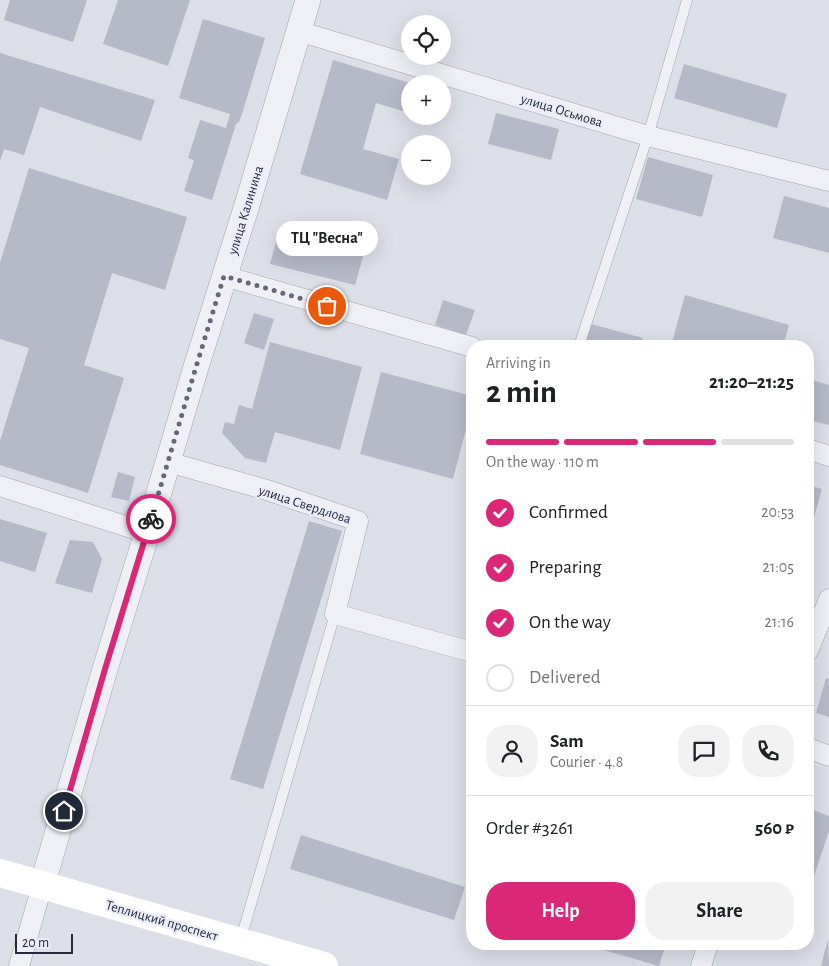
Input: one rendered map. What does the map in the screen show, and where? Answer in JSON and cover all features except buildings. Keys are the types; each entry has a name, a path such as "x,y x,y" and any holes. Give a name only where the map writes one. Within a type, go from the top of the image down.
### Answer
{"main road":[{"name":"Теплицкий проспект","path":"0,874 324,966"}],"street":[{"name":"улица Калинина","path":"19,966 105,669 308,0"},
{"name":"улица Осьмова","path":"298,31 648,136 829,180"},
{"path":"224,276 466,345"},
{"path":"814,451 829,456"},
{"name":"улица Свердлова","path":"168,462 267,490 358,521 335,614"},
{"path":"0,486 147,533"},
{"path":"814,636 829,599"},
{"path":"335,614 466,650"},
{"path":"814,750 829,756"},
{"path":"701,966 706,950"}],"lane":[{"path":"580,340 648,136 687,0"},
{"path":"240,942 335,614"}],"way so far":[{"path":"151,519 224,276 327,306"}],"place":[{"name":"ТЦ \"Весна\"","path":"327,306"}],"route":[{"path":"64,811 151,519"}]}
